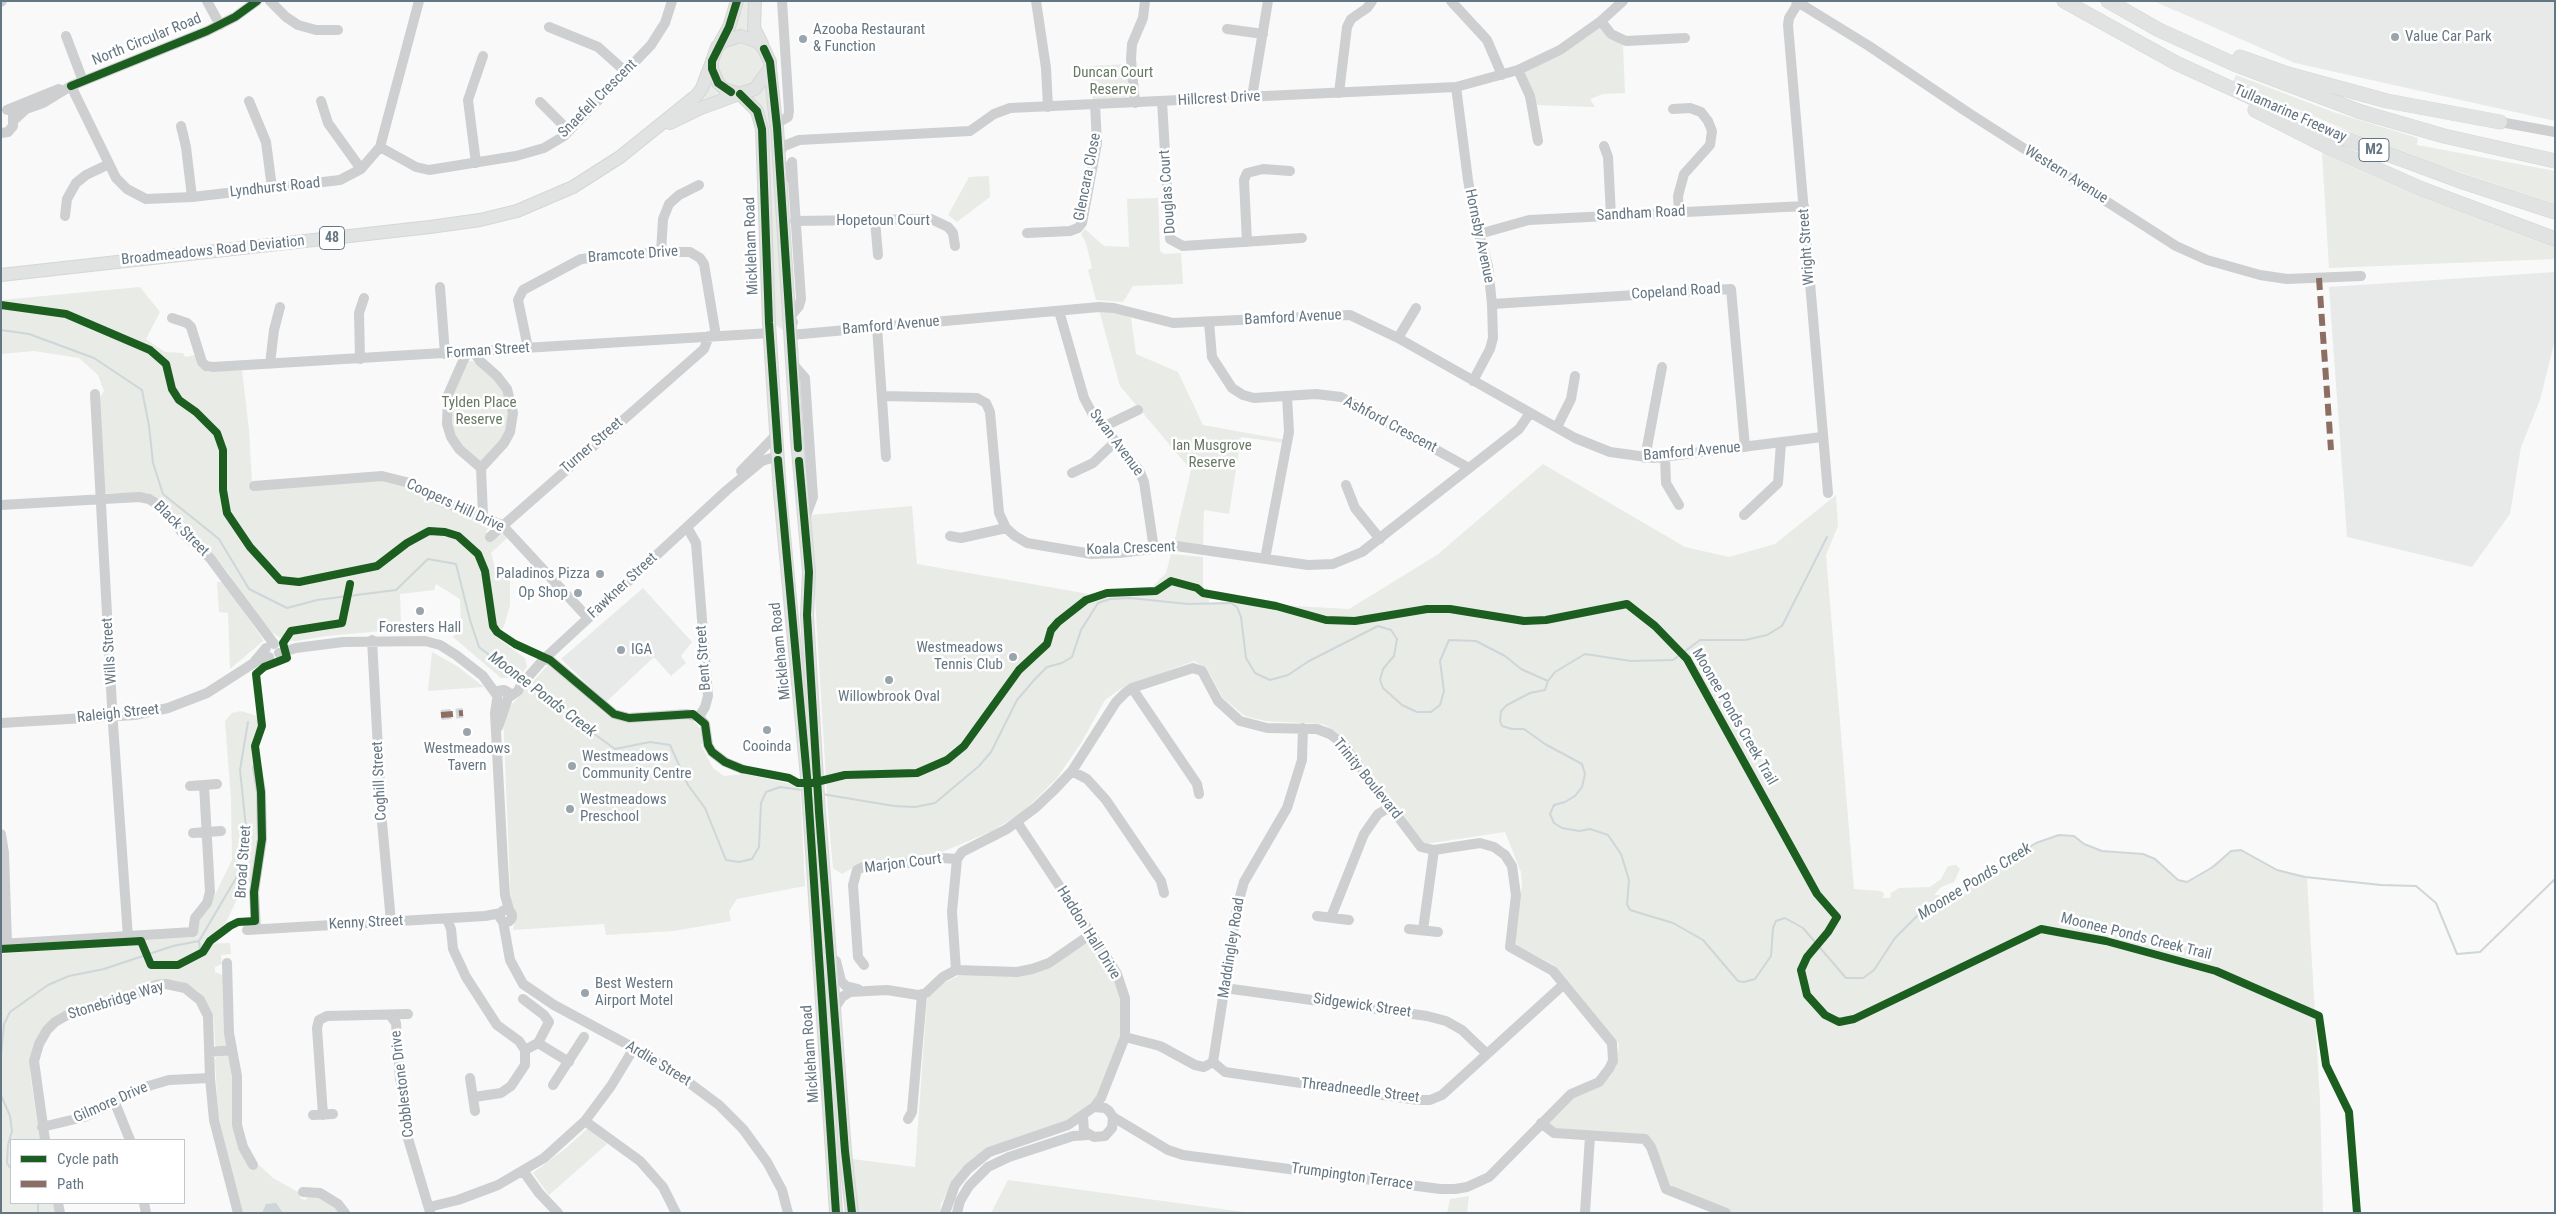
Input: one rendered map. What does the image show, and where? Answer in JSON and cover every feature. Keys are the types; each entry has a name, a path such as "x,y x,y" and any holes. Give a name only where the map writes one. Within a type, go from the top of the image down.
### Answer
{"highway":[{"name":"Tullamarine Freeway","path":"2064,1 2135,41 2211,80 2294,118 2376,151 2555,212"},
{"name":"Tullamarine Freeway","path":"2108,1 2159,30 2234,64 2362,112 2435,134 2555,161"},
{"path":"2117,1 2186,34 2288,74 2387,101 2500,122"},
{"path":"2211,80 2217,89 2332,149 2431,192 2550,238"}],"main road":[{"path":"737,1 729,27 717,47 712,61 712,69 718,84 724,89 740,94 755,89 770,68 754,28 755,1"},
{"path":"717,47 732,37 742,36 750,38 764,49"},
{"name":"Broadmeadows Road Deviation","path":"1,275 430,227 489,218 539,203 573,187 604,169 697,95 702,88 712,61"},
{"name":"Mickleham Road","path":"770,68 783,158 790,317 796,334 792,363 809,572 807,615 812,689 812,777 836,1213"},
{"name":"Mickleham Road","path":"740,94 757,111 762,129 770,328 780,493 799,697 812,777"},
{"name":"Broadmeadows Road Deviation","path":"643,139 684,116 740,94"},
{"path":"770,328 781,334 796,334"},
{"path":"774,385 778,349 781,341 796,334"},
{"path":"778,453 798,452"},
{"path":"786,562 794,570 809,572"},
{"path":"789,600 795,578 799,574 809,572"},
{"path":"799,697 806,695 812,689"},
{"name":"Mickleham Road","path":"814,812 824,880 852,1213"}],"street":[{"path":"208,1 220,25"},
{"name":"North Circular Road","path":"3,109 45,93 71,86 220,25 257,1"},
{"path":"270,1 286,17 304,28 323,31 338,30"},
{"name":"Lyndhurst Road","path":"71,86 116,178 127,189 146,199 192,197 340,180 361,169 380,147 420,1"},
{"name":"Snaefell Crescent","path":"380,147 422,168 437,169 534,152 559,140 658,37 672,1"},
{"path":"782,1 790,111 788,116 777,125 784,135 799,140"},
{"path":"1036,1 1046,68 1048,107"},
{"path":"1135,102 1131,59 1132,44 1143,18 1145,1"},
{"path":"1252,97 1268,1"},
{"path":"1339,93 1346,27 1372,1"},
{"path":"1451,1 1487,40 1502,75"},
{"name":"Hillcrest Drive","path":"783,158 784,146 799,140 960,132 979,126 1001,110 1456,87 1518,70 1560,50 1601,21 1623,1"},
{"name":"Wright Street","path":"1797,2 1789,18 1788,25 1828,493"},
{"name":"Western Avenue","path":"1797,2 1869,46 1967,112 2176,246 2207,260 2260,275 2287,278 2361,276"},
{"path":"1601,21 1611,34 1626,41 1685,38"},
{"path":"549,27 598,47 626,72"},
{"path":"1227,28 1262,34"},
{"path":"66,36 83,81"},
{"path":"476,163 468,100 483,56"},
{"path":"1518,70 1530,96 1538,141"},
{"name":"North Circular Road","path":"14,120 26,109 43,103 71,86"},
{"name":"Hornsby Avenue","path":"1456,87 1468,180 1479,234 1488,266 1492,304 1493,338 1490,349 1473,381"},
{"path":"248,101 266,142 272,188"},
{"path":"321,101 328,123 361,169"},
{"name":"Douglas Court","path":"1162,101 1170,239 1183,246 1302,238"},
{"path":"540,102 569,131"},
{"name":"Glencara Close","path":"1027,233 1070,231 1078,228 1082,223 1097,143 1095,104"},
{"path":"1673,109 1690,108 1701,112 1708,121 1712,131 1710,145 1684,174 1678,196 1679,212"},
{"path":"2,136 11,129 14,120 3,109"},
{"path":"2500,122 2555,132"},
{"path":"181,126 186,147 192,197"},
{"path":"1604,146 1608,157 1611,216"},
{"name":"Mickleham Road","path":"783,158 793,181 801,299 799,306 790,317"},
{"path":"65,216 67,199 76,183 109,164"},
{"path":"1247,242 1244,180 1247,173 1263,169 1290,170"},
{"path":"661,252 663,219 669,204 679,195 699,184"},
{"name":"Sandham Road","path":"1479,234 1529,220 1804,206"},
{"path":"875,220 878,255"},
{"name":"Hopetoun Court","path":"795,221 940,221 953,233 955,246"},
{"name":"Bramcote Drive","path":"528,348 518,300 523,290 581,259 661,252 690,252 700,258 706,270 712,336"},
{"path":"440,288 445,354"},
{"name":"Copeland Road","path":"1492,304 1731,289 1746,447"},
{"path":"360,359 359,313 364,298"},
{"path":"270,364 274,330 280,307"},
{"name":"Bamford Avenue","path":"796,334 1099,307 1114,308 1173,323 1341,314 1359,318 1398,338 1530,413 1610,452 1645,458 1665,457 1822,437"},
{"path":"1398,338 1416,308"},
{"name":"Swan Avenue","path":"1059,311 1084,398 1092,413 1138,470 1144,482 1154,549"},
{"name":"Forman Street","path":"172,318 187,323 191,327 198,342 201,359 206,366 213,367 712,336 770,328"},
{"name":"Ashford Crescent","path":"1209,322 1212,357 1232,388 1243,396 1254,398 1316,394 1341,397 1469,468"},
{"path":"877,327 886,457"},
{"name":"Turner Street","path":"490,537 704,349 712,336"},
{"path":"694,357 697,348 697,337"},
{"path":"481,468 459,450 451,437 447,424 448,395 470,352 497,376 507,389 513,413 510,432 504,443 481,468 483,516"},
{"name":"Mickleham Road","path":"792,363 805,378 813,497 805,518"},
{"path":"1645,458 1662,367"},
{"path":"1557,427 1571,399 1575,376"},
{"name":"Wills Street","path":"95,394 128,937"},
{"path":"882,396 977,398 986,403 990,412 999,513 1006,528 961,538 950,536"},
{"path":"1265,559 1289,432 1287,396"},
{"path":"1103,427 1138,410"},
{"name":"Koala Crescent","path":"1006,528 1014,536 1027,543 1092,554 1176,546 1308,565 1333,564 1362,552 1380,539 1519,429 1530,413"},
{"name":"Fawkner Street","path":"503,696 521,685 544,659 727,490 759,457 777,434"},
{"path":"1072,473 1093,463 1115,442"},
{"path":"1744,516 1778,483 1781,443"},
{"path":"759,457 778,453"},
{"path":"759,457 774,471 780,493"},
{"path":"1665,457 1666,483 1679,505"},
{"name":"Coopers Hill Drive","path":"254,486 382,476 410,483 441,501 502,525 588,618"},
{"path":"1346,485 1355,508 1380,539"},
{"name":"Black Street","path":"1,505 138,496 157,504 220,570 263,632 272,649"},
{"name":"Bent Street","path":"687,527 696,543 708,696 705,707 698,717"},
{"path":"272,649 372,640 431,642 448,649 483,676 503,696"},
{"name":"Coghill Street","path":"372,640 382,822 391,922"},
{"name":"Raleigh Street","path":"1,723 154,712 190,701 234,678 272,649"},
{"path":"544,659 550,660 614,714 629,718 687,714 698,717 705,724 708,745 712,752 725,762 742,769"},
{"name":"Trinity Boulevard","path":"957,859 962,852 1017,822 1035,808 1072,771 1116,702 1132,688 1184,670 1198,669 1204,674 1218,701 1240,721 1267,728 1304,728 1324,731 1342,743 1421,847 1434,850"},
{"path":"1132,688 1197,784 1199,794"},
{"name":"Ardlie Street","path":"503,696 497,728 505,895 504,916 513,968 530,990 634,1048 701,1090 738,1123 761,1152 775,1176 788,1213"},
{"name":"Maddingley Road","path":"1213,1062 1237,907 1244,882 1287,808 1302,760 1304,728"},
{"name":"Broad Street","path":"251,930 254,892 262,840 261,792 256,768"},
{"path":"1072,771 1087,779 1106,800 1161,881 1164,893"},
{"path":"190,786 217,784"},
{"path":"1,834 4,853 4,944 193,932 195,918 206,903 210,892 204,785"},
{"path":"1331,917 1364,834 1378,814 1390,807"},
{"name":"Haddon Hall Drive","path":"1017,822 1117,974 1125,998 1125,1037 1101,1098 1094,1106"},
{"path":"193,833 220,831"},
{"path":"1423,930 1434,850 1480,843 1494,846 1505,855 1512,866 1516,895 1510,947 1548,967 1612,1043 1613,1061 1610,1069 1599,1082 1571,1094 1542,1123 1554,1133 1645,1139 1651,1147 1666,1189 1726,1213"},
{"name":"Marjon Court","path":"864,965 858,957 853,885 857,870 865,866 895,865 942,858 957,859"},
{"path":"956,970 952,912 957,859"},
{"path":"824,880 832,920 839,977 846,986 864,990 894,990 922,994 956,970 1018,972 1049,963 1091,934"},
{"name":"Kenny Street","path":"251,930 504,916"},
{"path":"1317,916 1349,920"},
{"path":"452,918 453,949 466,977 498,1025 519,1041 525,1050 525,1065 511,1086 500,1093 474,1098"},
{"path":"1409,929 1438,932"},
{"path":"227,964 227,1009 237,1076 236,1116 239,1135 253,1165"},
{"name":"Threadneedle Street","path":"1125,1037 1160,1046 1195,1065 1204,1067 1213,1062 1225,1072 1418,1100 1430,1100 1442,1095 1564,984"},
{"name":"Stonebridge Way","path":"45,1139 34,1071 36,1053 47,1030 71,1013 117,1002 156,985 176,985 195,994 205,1007 210,1024 210,1078 214,1120 238,1213"},
{"name":"Sidgewick Street","path":"1225,988 1427,1016 1446,1021 1462,1030 1486,1053"},
{"path":"834,1009 844,995 864,990"},
{"path":"908,1119 912,1112 922,994"},
{"path":"523,999 549,1020 538,1043 525,1050"},
{"path":"323,1115 317,1028 319,1020 327,1016 385,1013 390,1015 408,1014"},
{"name":"Cobblestone Drive","path":"390,1015 396,1023 400,1079 407,1110 407,1135 430,1210"},
{"path":"553,1085 584,1037"},
{"path":"538,1043 569,1062"},
{"path":"430,1210 477,1194 524,1172 562,1143 585,1121 612,1086 634,1048"},
{"path":"210,1052 232,1050"},
{"name":"Gilmore Drive","path":"42,1128 84,1117 144,1087 162,1082 210,1078"},
{"path":"470,1078 475,1111"},
{"name":"Haddon Hall Drive","path":"1107,1081 1111,1114"},
{"path":"115,1103 130,1139"},
{"path":"945,1213 955,1185 980,1158 1008,1144 1068,1125 1083,1116 1094,1106 1099,1106 1111,1114 1112,1128 1109,1133 1099,1138 1088,1135 1073,1136 1009,1157 988,1167 969,1186 960,1201 957,1213"},
{"name":"Trumpington Terrace","path":"1111,1114 1168,1150 1183,1155 1440,1189 1468,1187 1489,1177 1542,1123"},
{"path":"1083,1116 1082,1126 1088,1135"},
{"path":"585,1121 640,1161 663,1187 676,1213"},
{"name":"Trumpington Terrace","path":"1109,1133 1127,1130 1143,1135"},
{"path":"1586,1213 1590,1136"},
{"path":"524,1172 539,1193 558,1213"},
{"path":"303,1192 320,1193 338,1204 345,1213"}],"shaded area":[{"name":"Value Car Park","path":"2154,1 2555,1 2555,121 2295,63"},
{"path":"2555,272 2555,340 2540,400 2521,447 2510,514 2472,567 2347,537 2329,287"},
{"path":"643,588 692,642 681,656 686,663 671,676 654,657 606,702 561,659"},
{"path":"276,1203 283,1213 262,1213 266,1204"}],"green space":[{"path":"741,1 750,1 752,35 733,35"},
{"path":"2154,1 2184,1 2176,11"},
{"path":"1601,27 1610,38 1623,45 1625,93 1603,94 1590,99 1595,107 1536,105 1523,72 1561,55"},
{"path":"745,42 757,48 762,56 762,74 757,82 749,87 735,88 723,82 718,74 717,60 723,48 731,43"},
{"name":"Duncan Court Reserve","path":"1128,64 1130,91 1126,97 1093,100 1089,66"},
{"path":"2236,75 2333,112 2418,138 2417,145 2555,171 2555,204 2396,151 2233,82"},
{"path":"710,84 718,95 682,111"},
{"path":"762,87 766,87 770,114 784,331 774,323 768,189 751,98 752,94"},
{"path":"2322,153 2427,199 2555,246 2555,259 2329,268"},
{"path":"989,176 990,197 957,222 948,215 969,177"},
{"path":"1158,198 1160,251 1164,254 1181,253 1183,284 1133,286 1123,302 1096,300 1088,270 1092,268 1086,243 1081,234 1085,229 1104,246 1129,247 1127,199"},
{"name":"Moonee Ponds Creek","path":"140,287 160,312 146,339 165,352 183,353 185,357 195,355 202,368 208,372 242,370 249,430 252,482 248,486 253,490 384,480 402,484 483,520 489,527 486,532 493,540 504,533 507,538 491,553 495,568 500,568 510,579 510,605 504,626 496,637 525,658 527,667 518,678 501,678 453,637 461,624 460,599 436,584 434,590 400,594 401,622 393,630 326,636 296,641 284,640 271,632 259,619 227,571 172,512 147,493 104,493 99,399 104,391 98,375 79,358 34,351 1,354 1,300"},
{"name":"Ian Musgrove Reserve","path":"1099,310 1113,311 1131,318 1136,354 1178,372 1203,425 1286,440 1285,443 1241,437 1229,514 1204,510 1203,546 1174,543 1191,470 1120,386"},
{"name":"Tylden Place Reserve","path":"468,361 473,361 495,377 508,399 508,430 483,463 463,449 452,432 449,404 457,378"},
{"path":"1543,464 1685,547 1729,557 1775,544 1836,495 1838,526 1826,555 1854,889 1880,891 1884,893 1883,898 1890,898 1891,893 1899,888 1930,887 1941,879 1948,866 1956,865 1960,869 1954,882 1941,887 1934,895 1947,895 1968,886 1969,882 2036,843 2059,835 2074,836 2084,844 2102,851 2143,854 2155,859 2179,880 2187,882 2196,878 2231,851 2241,850 2277,870 2307,878 2320,1100 2323,1213 1729,1213 1672,1190 1654,1143 1551,1128 1549,1121 1578,1094 1595,1087 1610,1077 1617,1065 1619,1044 1554,965 1517,946 1513,939 1522,886 1521,872 1505,832 1425,844 1349,743 1338,733 1323,724 1265,721 1245,716 1223,698 1207,669 1194,661 1122,688 1105,700 1081,743 1057,778 1023,812 992,831 935,855 861,863 842,874 833,868 810,515 912,506 917,564 1089,594 1128,588 1152,587 1166,573 1171,554 1203,557 1203,590 1209,599 1209,604 1237,603 1349,609 1437,555"},
{"path":"217,582 223,582 263,641 230,669 228,613 219,612"},
{"path":"432,652 457,666 484,687 428,691"},
{"path":"549,664 607,715 617,719 692,719 701,730 703,742 701,745 713,768 724,776 745,774 800,786 805,886 737,899 729,911 731,921 674,931 606,935 604,924 513,930 516,917 511,906 503,714"},
{"path":"241,711 260,717 261,727 252,753 259,792 259,840 251,882 242,889 225,924 202,944 230,943 231,954 221,955 222,964 215,967 215,972 223,975 227,1045 217,1047 215,1045 214,1019 204,998 197,990 185,983 173,980 162,980 114,999 74,1007 62,1013 30,1059 30,1073 40,1139 10,1139 10,1204 53,1204 55,1213 1,1213 1,954 197,937 200,919 209,907 232,860 231,799 225,721 232,713"},
{"path":"1090,939 1113,976 1121,999 1121,1037 1111,1067 1097,1096 1066,1124 1007,1143 952,1183 941,1204 940,1213 857,1213 852,1159 915,1167 927,999 944,983 958,976 972,973 1008,976"},
{"path":"226,1055 232,1059 238,1147 251,1171 259,1165 273,1178 300,1193 300,1198 305,1200 312,1193 332,1204 340,1213 243,1213 218,1115 215,1060 216,1057"},
{"path":"588,1128 607,1144 549,1195 533,1173 566,1148"},
{"path":"1008,1180 1251,1213 991,1213"},
{"path":"1469,1196 1467,1213 1447,1213 1450,1199"}],"waterway":[{"name":"Moonee Ponds Creek","path":"1,330 29,334 94,358 142,390 149,426 153,463 163,494 219,539 249,589 287,608 317,600 396,590 428,559 456,564 479,647 521,680"},
{"path":"1548,681 1555,672 1585,654 1631,661 1673,660 1700,640 1745,640 1767,635 1782,626 1827,537"},
{"name":"Moonee Ponds Creek","path":"822,794 894,806 915,807 935,803 979,766 991,752 1017,700 1035,679 1047,667 1062,663 1072,657 1081,630 1098,603 1110,599 1130,598 1188,604 1231,603 1237,607 1241,617 1246,658 1255,673 1270,680 1288,675 1309,661 1378,626 1391,630 1397,639 1394,656 1383,669 1380,680 1383,688 1402,705 1417,712 1431,712 1440,705 1444,691 1440,661 1449,640 1476,641 1505,656 1521,669 1548,681 1545,690 1530,693 1507,705 1501,711 1500,721 1502,726 1512,729 1524,729 1545,744 1582,764 1585,774 1582,787 1575,796 1565,802 1554,805 1550,814 1554,823 1562,828 1579,831 1590,829 1608,835 1621,854 1629,880 1627,904 1630,910 1673,923 1703,940 1738,981 1744,982 1755,979 1771,956 1773,928 1776,921 1785,918 1803,928 1846,978 1863,978 1874,970 1895,938 1918,915 1947,895 1968,886 1969,882 2036,843 2059,835 2074,836 2084,844 2102,851 2143,854 2155,859 2178,880 2187,882 2213,867 2231,851 2241,850 2277,870 2305,877 2381,885 2416,886 2436,903 2457,954 2480,952 2555,879"},
{"name":"Moonee Ponds Creek","path":"527,685 615,749 650,742 670,745 688,785 705,808 726,860 739,862 752,859 759,847 761,803 766,792 780,787 802,790"},
{"path":"1,1055 4,1024 10,1012 48,985 69,976 104,969 173,946 199,941 242,868 248,847 240,770 248,722"},
{"path":"199,942 200,949"},
{"path":"1,1095 10,1116 12,1131 8,1145 7,1163 10,1168"},
{"path":"38,1204 38,1213"}],"tunnel":[{"path":"441,715 463,713"}],"marked path":[{"path":"2319,278 2331,450"},
{"path":"441,715 463,713"}],"cycle path":[{"path":"71,86 207,31 235,17 257,1"},
{"path":"731,92 718,83 712,69 712,61 729,27 737,1"},
{"path":"764,49 770,62 777,127 798,448"},
{"path":"740,94 757,111 762,129 769,323 778,450"},
{"name":"Moonee Ponds Creek Trail","path":"1,305 66,314 150,350 166,364 172,389 179,400 196,412 217,433 223,450 223,490 227,513 250,547 280,580 299,582 377,566 407,543 429,531 445,532 458,536 478,554 485,571 493,626 497,632 515,644 550,660 614,714 629,718 693,714 705,724 708,745 712,752 725,762 742,769 789,778 798,783 812,783 845,775 917,773 947,760 964,746 1019,670 1047,644 1051,630 1058,622 1086,600 1107,593 1156,591 1171,581 1197,588 1203,593 1276,606 1326,620 1355,621 1427,609 1450,609 1524,621 1546,620 1627,604 1655,626 1687,659 1817,894 1837,917 1828,932 1807,957 1801,970 1807,995 1825,1015 1839,1022 1854,1019 2041,929 2106,941 2216,971 2319,1016 2326,1065 2349,1112 2357,1213"},
{"path":"778,460 807,777 836,1213"},
{"path":"799,461 809,572 807,615 819,812 845,1151 852,1213"},
{"path":"1,949 141,941 151,965 178,965 203,952 210,941 230,926 238,922 255,921 254,892 262,839 261,792 255,746 262,726 256,674 264,667 287,658 283,643 291,631 342,623 350,584"}],"place":[{"name":"Value Car Park","path":"2395,37"},
{"name":"Azooba Restaurant & Function","path":"803,39"},
{"name":"Paladinos Pizza","path":"600,574"},
{"name":"Op Shop","path":"578,593"},
{"name":"Foresters Hall","path":"420,611"},
{"name":"IGA","path":"621,650"},
{"name":"Westmeadows Tennis Club","path":"1013,657"},
{"name":"Willowbrook Oval","path":"889,680"},
{"name":"Cooinda","path":"767,730"},
{"name":"Westmeadows Tavern","path":"467,732"},
{"name":"Westmeadows Community Centre","path":"572,766"},
{"name":"Westmeadows Preschool","path":"570,809"},
{"name":"Best Western Airport Motel","path":"585,993"}]}
